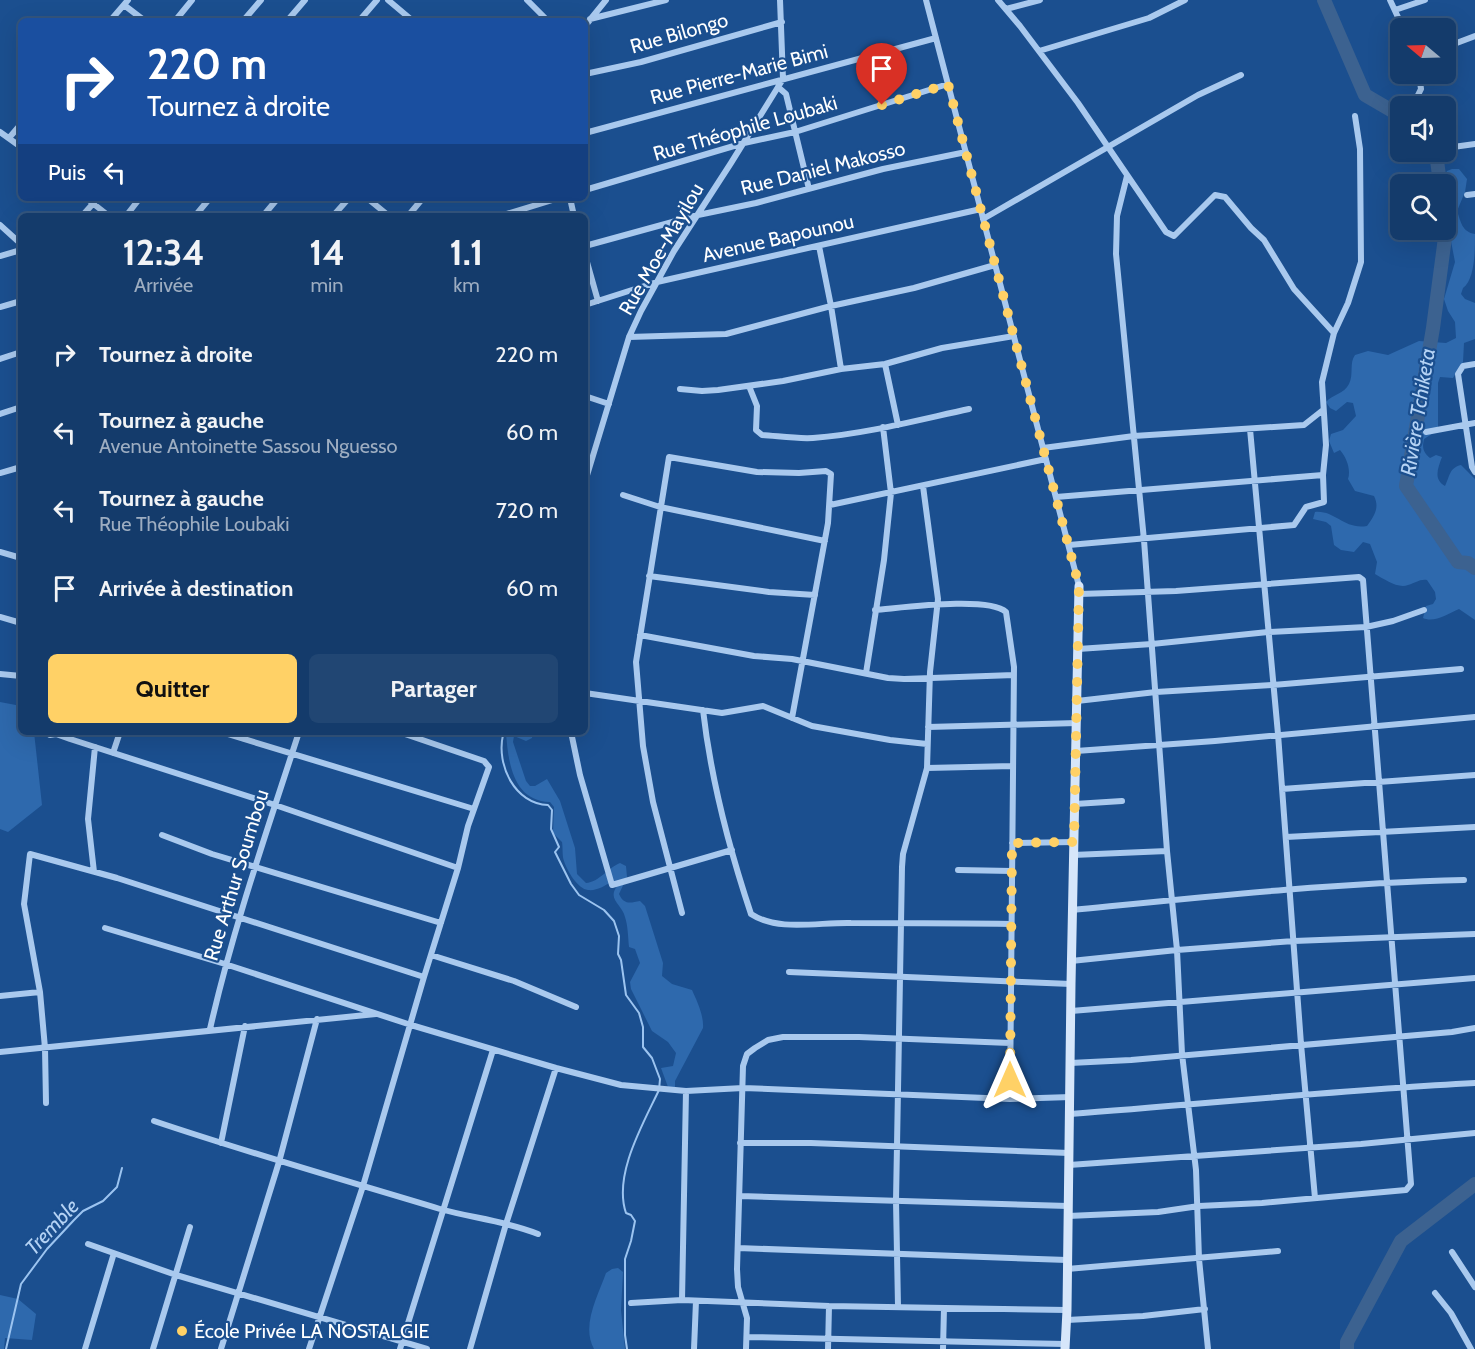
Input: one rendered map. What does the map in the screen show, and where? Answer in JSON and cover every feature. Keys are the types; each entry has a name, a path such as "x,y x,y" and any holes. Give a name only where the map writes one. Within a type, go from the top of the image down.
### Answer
{"street":[{"path":"177,18 192,0"},
{"path":"246,18 261,0"},
{"path":"290,18 305,0"},
{"path":"362,18 377,0"},
{"path":"388,0 409,18"},
{"path":"527,0 545,18"},
{"path":"588,22 606,0"},
{"path":"590,19 666,0"},
{"path":"780,0 783,79"},
{"path":"747,1338 943,1340 1065,1346 1079,590 926,0"},
{"path":"998,0 1078,103 1166,232 1174,236 1215,195 1225,197 1264,240 1294,289 1334,333"},
{"path":"1006,9 1040,0"},
{"path":"1039,51 1149,18 1185,0"},
{"path":"1390,0 1399,18"},
{"path":"1395,10 1425,0"},
{"path":"113,18 126,2 142,18"},
{"name":"Rue Bilongo","path":"588,73 641,62 782,22"},
{"path":"1456,43 1475,36"},
{"name":"Rue Pierre-Marie Bimi","path":"588,132 936,38"},
{"path":"983,219 1198,95 1242,75"},
{"name":"Rue Moe-Mayilou","path":"588,473 629,337 674,251 783,79"},
{"name":"Rue Théophile Loubaki","path":"588,189 744,143 795,132 948,84"},
{"path":"1418,95 1421,90 1420,84"},
{"path":"778,87 785,91 809,189"},
{"path":"1068,545 1294,525 1306,507 1324,502 1323,475 1326,457 1322,382 1334,333 1348,303 1361,262 1361,169 1355,116"},
{"path":"9,138 18,128"},
{"path":"0,132 18,145"},
{"path":"1456,147 1475,144"},
{"name":"Rue Daniel Makosso","path":"588,245 698,215 966,152"},
{"path":"1127,176 1117,216 1115,235 1144,540 1167,851 1177,950 1182,1054 1195,1155 1199,1206 1199,1259 1208,1349"},
{"path":"1467,195 1475,194"},
{"path":"90,201 105,213"},
{"path":"85,213 96,201"},
{"path":"128,213 138,201"},
{"path":"198,213 208,201"},
{"path":"266,213 276,201"},
{"path":"336,213 346,201"},
{"path":"371,201 385,213"},
{"path":"410,213 420,201"},
{"path":"510,213 549,201"},
{"name":"Avenue Bapounou","path":"588,304 657,282 981,209"},
{"path":"0,225 18,241"},
{"path":"819,246 841,369"},
{"path":"0,256 18,251"},
{"path":"629,337 726,334 831,306 914,288 995,265"},
{"path":"588,266 598,301"},
{"path":"0,307 18,302"},
{"path":"680,389 702,391 749,386 841,369 885,364 942,348 1014,336"},
{"path":"0,359 18,353"},
{"path":"885,364 898,425"},
{"path":"1475,364 1463,366 1458,374 1472,467 1475,472"},
{"path":"749,386 758,411 756,430 762,435 810,438 898,425 969,409"},
{"path":"588,397 609,404"},
{"path":"0,414 18,408"},
{"path":"1043,448 1134,436 1304,425 1323,410"},
{"path":"1426,432 1475,423"},
{"path":"866,673 884,560 891,493 883,427"},
{"path":"1250,429 1278,734 1315,1198"},
{"path":"588,452 594,454"},
{"path":"682,914 653,802 643,746 636,662 669,457 757,472 828,471 831,474 830,506 825,541 792,718"},
{"path":"830,506 1046,459"},
{"path":"0,473 18,468"},
{"path":"1056,497 1323,475"},
{"path":"898,1306 896,1201 903,854 927,768 929,679 937,605 923,486"},
{"path":"623,495 660,507 825,541"},
{"path":"0,552 18,557"},
{"path":"649,576 769,592 815,595"},
{"path":"740,1196 896,1201 1068,1211 1158,1212 1199,1206 1408,1189 1411,1184 1363,580 1359,577 1176,591 1079,590"},
{"path":"875,610 960,603 1003,609 1006,612 1014,675 1010,1099"},
{"path":"1078,649 1268,632 1366,627 1393,621 1424,610"},
{"path":"0,617 18,622"},
{"path":"640,634 754,656 804,661 904,679 1014,675"},
{"path":"1077,701 1156,692 1273,685 1461,669"},
{"path":"0,674 18,676"},
{"path":"588,693 729,713 763,706 812,726 927,744"},
{"path":"704,710 708,755 732,850 751,914 758,919 794,925 831,922 1012,924"},
{"path":"1076,751 1475,717"},
{"path":"928,727 1077,723"},
{"path":"59,735 275,805 458,868"},
{"path":"113,753 119,735"},
{"path":"231,735 474,809"},
{"name":"Rue Arthur Soumbou","path":"210,1029 225,964 254,866 298,735"},
{"path":"309,1349 363,1186 458,868 464,838 489,767 487,763 408,735"},
{"path":"572,735 580,775 612,885 732,850"},
{"path":"94,872 88,819 95,747"},
{"path":"927,768 1013,766"},
{"path":"1282,789 1475,775"},
{"path":"1076,804 1122,801"},
{"path":"1286,837 1475,827"},
{"path":"162,835 212,854 441,923"},
{"path":"1012,843 1074,842"},
{"path":"1073,855 1167,851"},
{"path":"46,1103 45,1048 40,992 24,903 30,854 94,872 424,977"},
{"path":"958,870 1012,871"},
{"path":"1072,910 1290,888 1386,881 1464,880"},
{"path":"105,928 493,1050 621,1085 686,1091 743,1088 1010,1099 1071,1097"},
{"path":"1071,961 1294,941 1475,934"},
{"path":"431,955 514,981 576,1007"},
{"path":"789,972 1071,984"},
{"path":"1071,1011 1475,978"},
{"path":"0,996 40,992"},
{"path":"0,1052 210,1029 379,1014"},
{"path":"221,1349 279,1162 317,1019"},
{"path":"221,1143 245,1026"},
{"path":"1070,1063 1475,1028"},
{"path":"746,1349 747,1318 738,1287 738,1248 743,1066 747,1054 768,1040 783,1037 1010,1043"},
{"path":"401,1346 493,1050"},
{"path":"470,1349 506,1224 556,1068"},
{"path":"1070,1114 1187,1106 1306,1094 1475,1083"},
{"path":"682,1300 686,1091"},
{"path":"154,1121 279,1162 444,1210 538,1234"},
{"path":"1069,1165 1475,1133"},
{"path":"740,1143 811,1143 1069,1153"},
{"path":"153,1349 190,1227"},
{"path":"88,1244 176,1275 319,1318 401,1346 427,1349"},
{"path":"738,1248 897,1252 1067,1265 1199,1259 1278,1251"},
{"path":"1452,1252 1472,1274 1475,1287"},
{"path":"85,1349 114,1253"},
{"path":"1435,1293 1451,1313 1471,1349"},
{"path":"631,1303 682,1300 742,1301 1067,1315 1143,1316 1205,1309"},
{"path":"694,1349 696,1301"},
{"path":"828,1349 829,1306"},
{"path":"943,1349 944,1308"}],"shaded area":[{"path":"1459,169 1467,179 1465,192 1457,211 1465,229 1475,234 1474,256 1470,278 1461,294 1465,299 1475,303 1475,339 1464,343 1463,362 1453,378 1440,377 1438,427 1435,432 1424,439 1423,447 1424,452 1430,458 1436,455 1442,457 1438,477 1445,486 1452,470 1461,465 1475,479 1475,620 1459,609 1436,619 1423,618 1426,606 1433,604 1436,599 1435,592 1427,580 1404,586 1387,581 1375,574 1377,562 1370,544 1363,542 1354,552 1341,550 1334,545 1331,526 1326,522 1313,519 1315,512 1322,512 1352,525 1367,526 1375,512 1374,496 1355,491 1348,479 1349,468 1345,457 1340,450 1334,453 1329,441 1331,434 1343,430 1356,416 1353,403 1347,402 1336,411 1326,402 1349,384 1355,355 1368,351 1388,355 1419,341 1446,343 1456,338 1455,322 1444,299 1455,262 1451,240 1456,240 1456,174 1446,174 1447,171"},
{"path":"0,702 18,705 18,735 34,735 42,805 8,832 0,829"},
{"path":"506,735 532,735 532,738 526,741 514,736 513,742 526,781 530,786 535,786 547,779 560,801 575,848 577,874 586,883 595,880 620,863 626,866 627,877 619,894 625,902 640,901 645,906 663,963 662,976 672,984 692,990 701,1014 703,1028 675,1081 675,1088 668,1087 661,1068 673,1066 676,1053 668,1042 652,1031 631,989 630,982 640,963 635,949 629,947 625,917 614,899 617,886 611,882 597,889 588,890 573,879 563,859 562,842 553,833 554,807 550,802 537,800 527,795 515,777 508,755"},
{"path":"618,1268 623,1272 621,1310 625,1349 594,1349 589,1330 592,1311 606,1273"},
{"path":"0,1295 18,1299 36,1314 32,1340 5,1338 4,1349 0,1349"}],"waterway":[{"name":"Rivière Tchiketa","path":"1324,0 1365,95 1390,110"},
{"name":"Rivière Tchiketa","path":"1437,162 1439,174"},
{"name":"Rivière Tchiketa","path":"1445,240 1433,328 1406,486 1458,562 1468,563 1475,568"},
{"path":"503,735 502,758 510,781 526,798 548,805 552,810 551,829 559,847 555,852 571,884 579,895 604,910 614,921 619,936 618,954 626,995 639,1013 643,1027 643,1047 652,1058 660,1079 659,1090 638,1134 623,1183 626,1213 631,1215 635,1221 625,1259 627,1349"},
{"name":"Tremble","path":"6,1349 21,1284 47,1249 74,1220 83,1211 103,1201 117,1187 122,1168"},
{"name":"Rivière Tchiketa","path":"1347,1349 1347,1342 1401,1241 1475,1184"}],"place":[{"name":"École Privée LA NOSTALGIE","path":"182,1331"}],"route":[{"path":"882,105 948,84 1079,586 1074,842 1012,843 1010,1080"}]}
